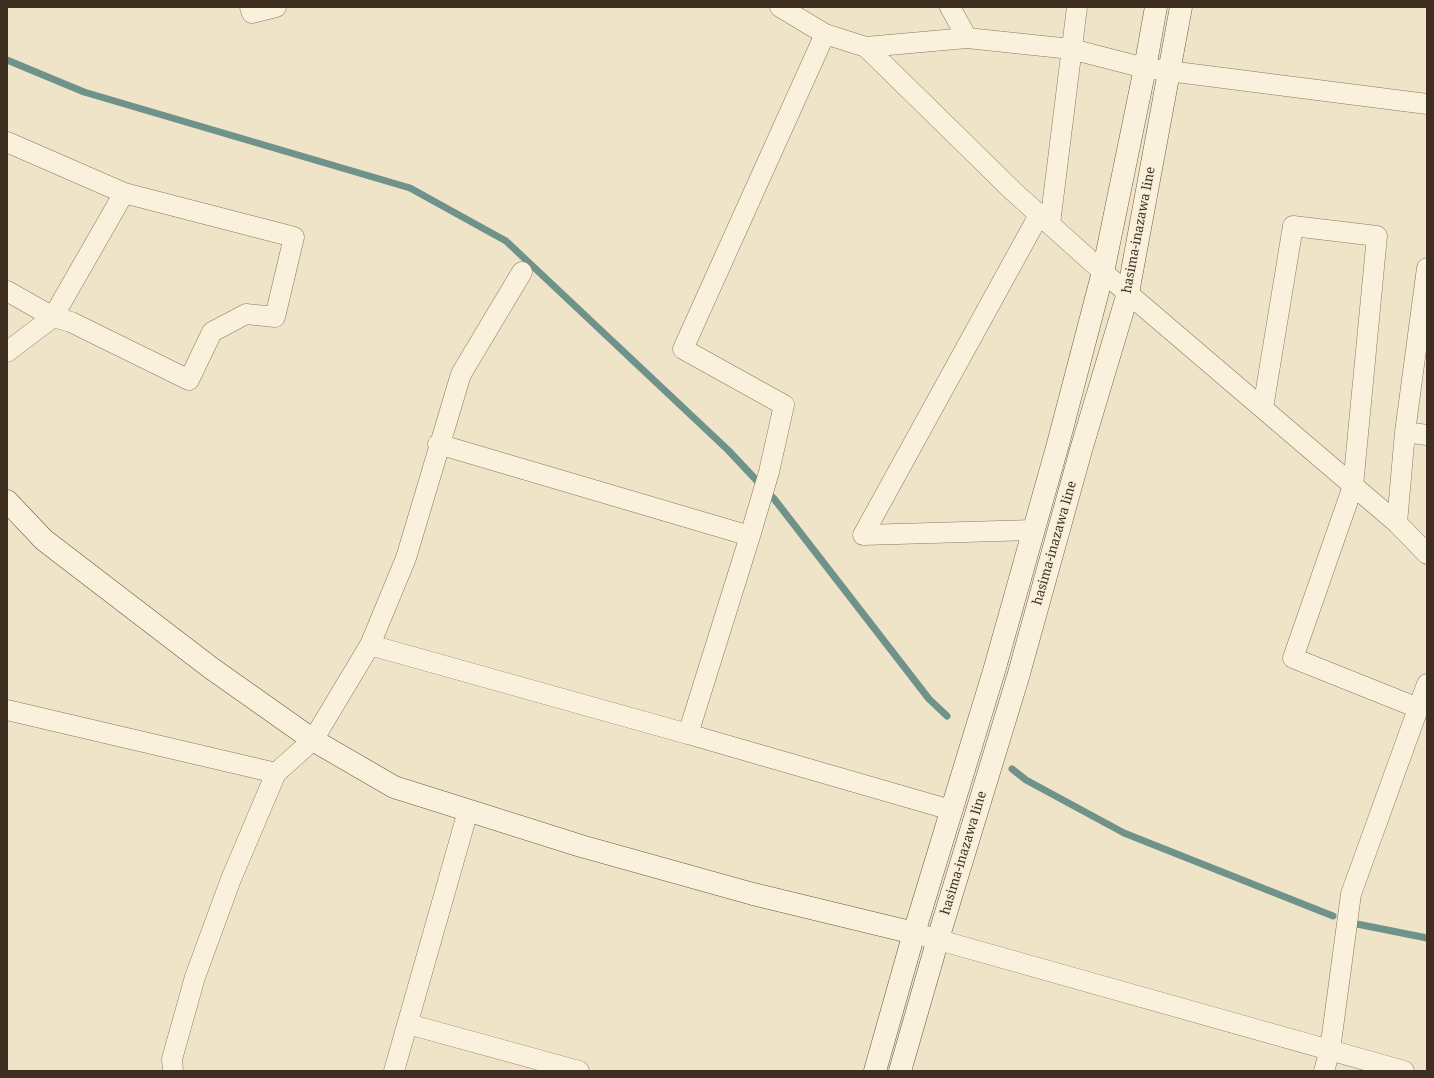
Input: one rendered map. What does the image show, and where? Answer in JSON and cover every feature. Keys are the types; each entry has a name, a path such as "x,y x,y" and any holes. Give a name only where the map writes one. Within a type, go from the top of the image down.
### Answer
{"main road":[{"name":"hasima-inazawa line","path":"875,1071 914,933 994,671 1103,272 1156,7"},
{"name":"hasima-inazawa line","path":"900,1071 938,940 1018,678 1128,293 1181,7"},
{"path":"7,501 44,540 211,668 313,740 394,787 581,846 753,894 914,933"}],"street":[{"path":"250,7 252,12 276,7"},
{"path":"780,7 824,34 866,47 967,38 1071,49 1145,68 1427,104"},
{"path":"950,7 967,38"},
{"path":"1033,530 863,534 1044,220 1077,7"},
{"path":"688,734 769,472 784,404 683,349 824,34"},
{"path":"866,47 1044,220 1397,523 1427,554"},
{"path":"7,142 124,193 294,237 275,317 246,314 212,332 189,380 71,322 53,317 7,291"},
{"path":"7,352 53,317 124,193"},
{"path":"1263,408 1293,226 1377,236 1353,486 1293,658 1418,708"},
{"path":"1397,523 1405,432 1427,268"},
{"path":"173,1071 172,1059 195,977 232,879 276,773 313,740 370,645 406,558 438,444 461,374 522,272"},
{"path":"1405,432 1427,434"},
{"path":"438,444 750,536"},
{"path":"370,645 688,734 951,810"},
{"path":"1324,1071 1330,1050 1351,894 1427,684"},
{"path":"7,710 276,773"},
{"path":"394,1071 468,811"},
{"path":"914,933 1404,1071"},
{"path":"408,1024 547,1067 579,1071"}],"waterway":[{"path":"7,60 84,92 410,188 506,241 728,450 775,500 929,699 947,716"},
{"path":"1012,769 1026,780 1124,833 1333,916"},
{"path":"1357,924 1427,938"}]}
